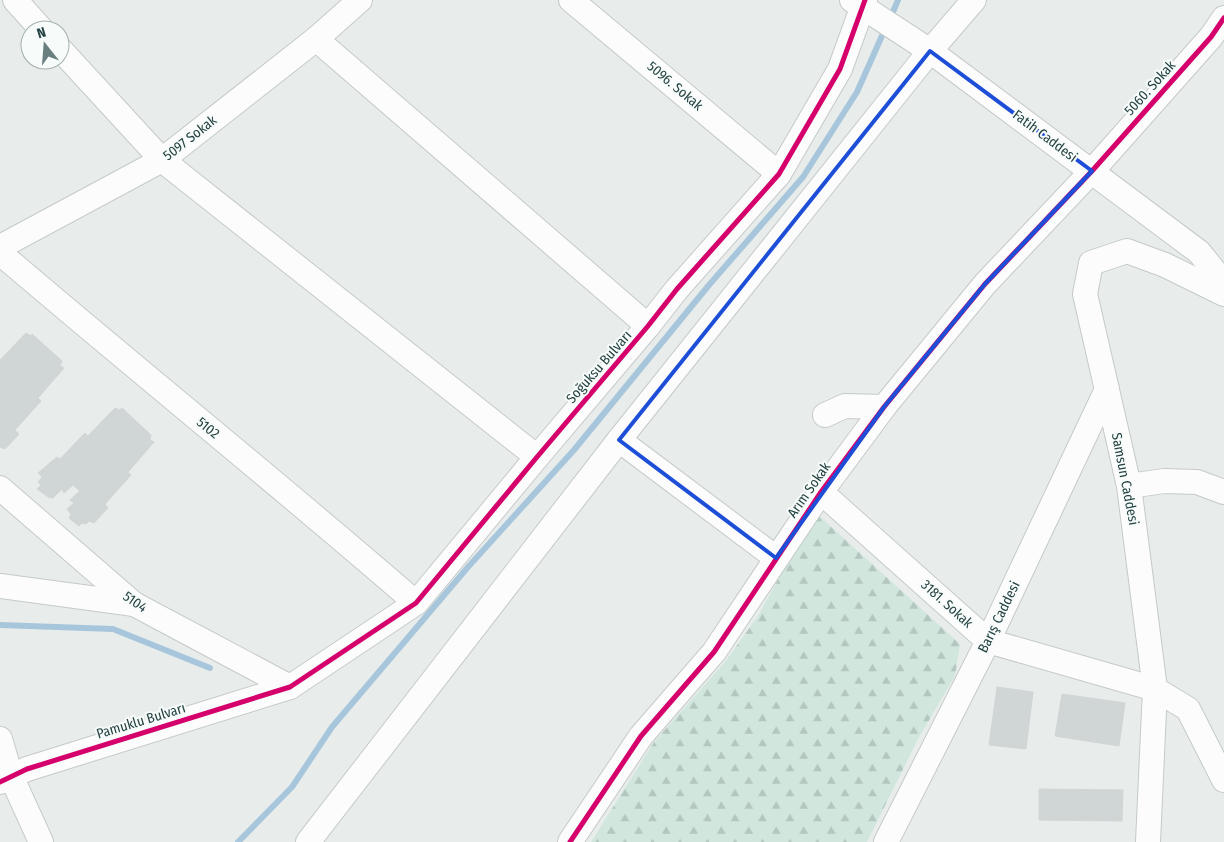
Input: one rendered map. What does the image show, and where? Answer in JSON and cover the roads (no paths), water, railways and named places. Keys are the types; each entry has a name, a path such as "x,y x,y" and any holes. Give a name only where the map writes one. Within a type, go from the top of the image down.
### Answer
{"street":[{"path":"0,3 9,0"},
{"path":"15,0 33,20"},
{"name":"5097 Sokak","path":"0,247 162,160 316,39 360,0"},
{"name":"5096. Sokak","path":"571,0 779,174"},
{"path":"308,842 619,440 930,50 974,0"},
{"name":"Soğuksu Bulvarı","path":"290,687 416,603 536,457 648,326 676,289 779,174 840,69 864,6"},
{"name":"Fatih Caddesi","path":"864,6 930,50 1199,252 1221,272"},
{"name":"5060. Sokak","path":"1092,171 1211,37 1224,18"},
{"path":"316,39 648,326"},
{"path":"70,60 162,160 536,457"},
{"name":"Arım Sokak","path":"570,842 641,736 714,652 821,492 884,407 985,284 1092,171"},
{"name":"Samsun Caddesi","path":"1148,842 1155,689 1129,486 1085,294 1091,263 1127,251 1165,265 1224,294"},
{"name":"5102","path":"0,254 308,509 416,603"},
{"name":"Barış Caddesi","path":"886,842 988,641 1107,389"},
{"path":"825,415 845,406 884,407"},
{"path":"619,440 776,558"},
{"path":"1129,486 1164,481 1197,482 1224,492"},
{"name":"5104","path":"0,488 134,604 290,687"},
{"name":"3181. Sokak","path":"821,492 988,641 1155,689 1188,709 1224,780"},
{"path":"0,586 134,604"},
{"name":"Pamuklu Bulvarı","path":"6,779 27,769 290,687"},
{"path":"0,739 6,779 41,842"}],"waterway":[{"path":"890,19 898,0"},
{"path":"238,842 292,787 332,727 468,567 574,450 709,285 803,177 857,92 885,29"},
{"path":"0,625 113,629 210,668"}]}
